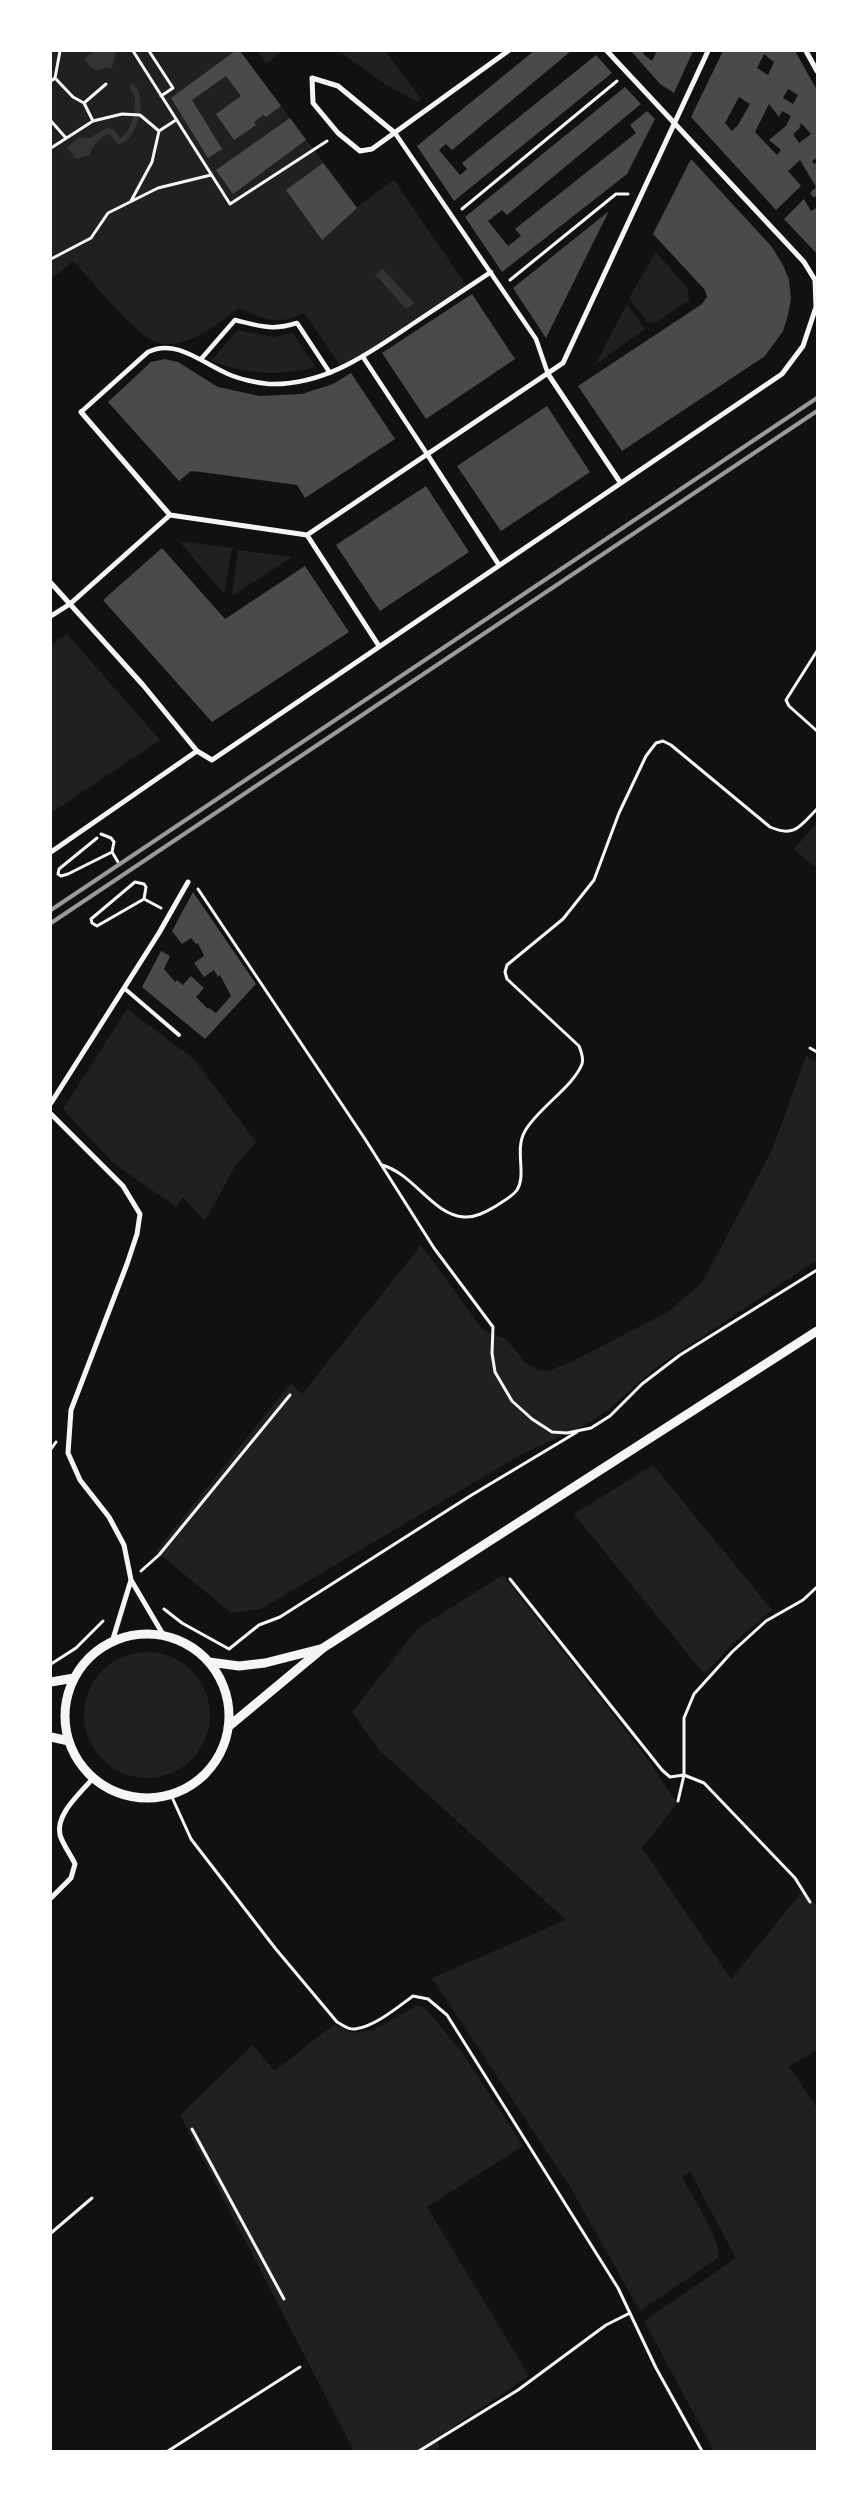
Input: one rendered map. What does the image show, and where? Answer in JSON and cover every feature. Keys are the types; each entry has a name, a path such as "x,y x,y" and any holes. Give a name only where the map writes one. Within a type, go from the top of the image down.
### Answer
{"street":[{"path":"508,51 395,133 372,149 360,150 338,134 313,103 312,78 338,86 395,133 536,339 548,374 620,482"},
{"path":"51,584 142,685 197,751 212,760 782,374 803,346 816,307 816,279 804,262 607,51"},
{"path":"491,272 363,357 330,373 308,380 268,384 230,375 180,349 157,348 148,352 81,412 170,515 307,535 562,363 708,51"},
{"path":"806,51 817,71"},
{"path":"201,359 235,320 265,328 280,329 297,323 330,373"},
{"path":"363,357 499,565"},
{"path":"51,616 70,604 170,515"},
{"path":"307,535 380,646"},
{"path":"51,852 197,751"},
{"path":"51,1104 188,882"},
{"path":"51,1114 123,1186 140,1214 137,1234 127,1264 71,1410 68,1453 80,1480 109,1517 124,1545 131,1580 164,1636"},
{"path":"228,1727 322,1648 817,1332"},
{"path":"112,1642 131,1580"},
{"path":"129,1636 164,1636 188,1646 209,1662 221,1682 228,1704 228,1727 222,1750 210,1770 192,1785 171,1795 150,1798 130,1797 110,1790 93,1778 79,1761 69,1741 66,1713 67,1698 74,1678 84,1663 97,1651 112,1642 129,1636"},
{"path":"209,1662 239,1666 265,1663 322,1648"},
{"path":"51,1682 74,1678"},
{"path":"51,1737 69,1741"},
{"path":"51,1898 71,1878 75,1864 60,1836 60,1823 63,1816 93,1778"}],"lane":[{"path":"124,988 180,1035"}],"path":[{"path":"51,81 55,78 60,51"},
{"path":"134,51 230,204 338,134"},
{"path":"149,51 173,88 161,96"},
{"path":"453,216 627,73"},
{"path":"55,78 73,97 84,103 93,121"},
{"path":"84,103 106,84"},
{"path":"51,148 93,121 122,114 140,115 159,131"},
{"path":"130,202 152,162 159,131 176,120"},
{"path":"51,121 66,138"},
{"path":"51,259 91,238 108,213 158,188 211,176"},
{"path":"501,288 616,194 641,195"},
{"path":"817,651 786,700 789,706 817,731"},
{"path":"381,1165 396,1169 446,1213 464,1217 487,1212 517,1191 521,1179 520,1142 525,1130 582,1064 582,1055 579,1046 507,979 505,972 507,965 563,919 594,880 619,813 646,756 656,742 662,742 671,746 770,827 781,832 791,832 799,828 817,809"},
{"path":"106,829 59,869 58,874 61,876 68,874 112,852"},
{"path":"101,834 111,838 114,842 112,852 118,862"},
{"path":"136,882 144,884 146,887 144,900 96,926 92,923 91,919 136,882"},
{"path":"188,882 200,890 434,1248 494,1327 492,1353 495,1372 512,1401 532,1419 552,1432 567,1433 590,1428 610,1416 642,1384 680,1355 817,1270"},
{"path":"144,900 171,912"},
{"path":"810,1048 817,1052"},
{"path":"131,1580 158,1555 290,1395"},
{"path":"229,1649 258,1625 280,1616 470,1496 579,1430"},
{"path":"510,1579 662,1770 670,1777 684,1775 704,1783 795,1878 810,1902"},
{"path":"678,1801 684,1775 684,1718 694,1694 732,1652 766,1621 804,1600 817,1587"},
{"path":"161,1606 182,1623 237,1652"},
{"path":"51,1664 76,1648 107,1617"},
{"path":"171,1795 191,1839 275,1948 337,2022 347,2028 355,2029 381,2018 414,1996 428,1999 447,2015 618,2288 656,2368 702,2451"},
{"path":"192,2128 284,2299"},
{"path":"51,2234 92,2198"},
{"path":"419,2451 518,2390 606,2325 630,2314"},
{"path":"168,2451 300,2367"}],"shaded area":[{"path":"51,51 240,51 357,207 394,180 466,285 342,368 304,313 286,320 270,320 238,308 212,328 180,343 159,343 149,339 114,307 73,261 51,280"},
{"path":"95,51 114,51 116,54 111,69 106,67 98,71 90,67 84,58"},
{"path":"257,51 283,51 266,64"},
{"path":"339,51 385,51 421,99 417,102 383,83"},
{"path":"134,83 139,92 141,104 139,119 133,133 124,142 118,144 109,134 102,137 90,155 76,159 67,147 79,137 90,138 108,127 113,129 120,138 127,132 132,122 135,106 134,97 129,86"},
{"path":"656,252 688,289 689,300 655,323 647,322 629,298"},
{"path":"383,269 414,303 406,309 375,274"},
{"path":"627,304 645,329 595,365"},
{"path":"238,330 273,337 293,333 315,367 288,372 262,373 237,369 211,361"},
{"path":"179,541 232,548 224,594"},
{"path":"238,550 292,557 232,596"},
{"path":"67,634 160,740 51,813 51,645"},
{"path":"817,823 817,869 794,849"},
{"path":"127,1009 195,1060 256,1142 234,1168 205,1221 183,1197 176,1207 113,1163 63,1109"},
{"path":"806,1056 817,1062 817,1260 655,1368 608,1410 585,1425 522,1454 261,1609 231,1613 156,1551 291,1383 302,1394 421,1245 483,1330 506,1339 525,1362 538,1370 548,1371 571,1362 666,1313 702,1283 772,1150"},
{"path":"653,1465 772,1610 741,1636 704,1674 574,1514"},
{"path":"503,1575 644,1754 677,1803 642,1848 731,1979 802,1892 817,1906 817,2050 789,2066 817,2108 817,2451 714,2451 644,2321 736,2258 690,2172 682,2177 716,2241 718,2258 640,2311 569,2185 432,1978 566,1920 380,1751 352,1712 417,1629"},
{"path":"147,1652 171,1657 192,1670 205,1691 210,1715 205,1739 192,1760 171,1773 147,1778 123,1773 102,1760 89,1739 84,1715 89,1691 102,1670 123,1657"},
{"path":"418,2005 425,2008 462,2052 523,2146 427,2207 529,2376 435,2439 440,2446 433,2451 354,2451 180,2115 253,2045 274,2071 335,2024 351,2033 373,2030"}],"building":[{"path":"235,51 240,51 281,106 266,117 263,115 254,122 256,125 234,140 216,114 241,96 226,76 192,100 222,149 208,158 171,98"},
{"path":"534,51 571,51 452,150 446,144 439,150 460,175 467,169 462,163 596,55 612,73 454,201 417,146"},
{"path":"631,51 645,51 643,54 652,61 657,51 693,51 674,93 660,84"},
{"path":"723,51 795,51 817,90 817,158 812,161 814,164 817,163 817,195 814,198 810,193 816,187 800,160 788,171 801,186 776,210 691,117","holes":["764,54 774,62 768,75 757,68","788,89 798,95 793,104 783,98","739,97 750,104 738,125 732,131 725,123","769,104 779,117 782,111 791,116 786,126 769,140 781,150 777,155 755,132","801,123 811,134 799,143 793,134 799,129"]},
{"path":"625,87 641,104 507,215 502,210 488,221 508,246 521,236 515,229 636,133 630,125 647,111 655,119 627,174 502,272 465,217"},
{"path":"290,118 306,140 233,194 216,170"},
{"path":"691,159 772,247 784,267 789,280 791,298 788,315 783,331 765,356 622,451 578,386 702,304 707,297 705,290 653,234"},
{"path":"323,163 357,208 322,240 286,190"},
{"path":"804,199 811,211 816,208 817,210 817,254 784,219"},
{"path":"609,211 588,253 546,338 513,288"},
{"path":"472,294 515,359 426,419 382,353"},
{"path":"165,359 178,362 218,387 260,396 302,394 333,384 351,373 395,439 305,498 297,485 201,472 191,471 179,481 108,402 151,362"},
{"path":"547,406 590,472 501,531 457,466"},
{"path":"426,486 469,552 380,611 336,545"},
{"path":"162,548 225,619 305,566 349,632 212,722 103,600"},
{"path":"193,892 256,984 205,1039 142,987 161,951 170,956 164,969 175,982 177,980 183,985 191,976 204,988 196,997 208,1009 216,1013 231,996 220,975 218,977 214,970 204,977 194,963 204,956 198,943 196,944 191,938 182,944 172,931"}],"railway":[{"path":"51,910 817,398"},
{"path":"51,923 817,411"}]}
